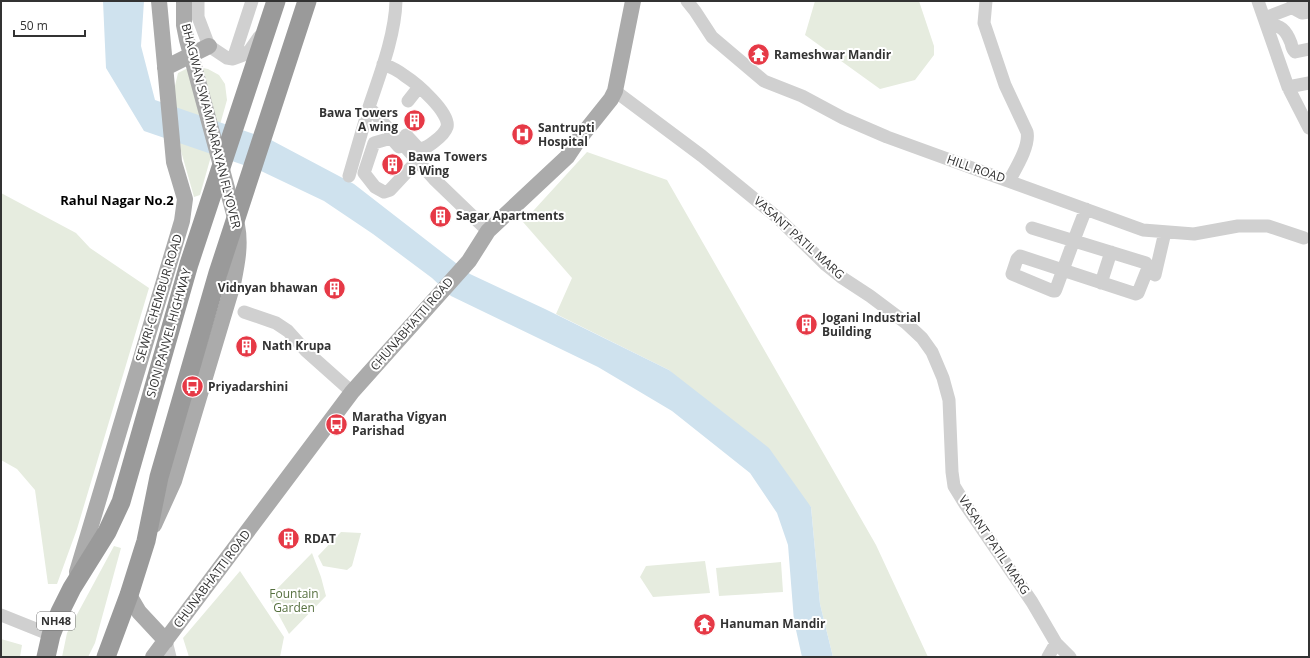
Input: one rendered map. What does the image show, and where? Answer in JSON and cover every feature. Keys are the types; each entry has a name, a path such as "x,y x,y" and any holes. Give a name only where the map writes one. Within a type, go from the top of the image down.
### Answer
{"highway":[{"name":"SION PANVEL HIGHWAY","path":"46,657 51,635 60,612 72,588 107,532 121,502 189,264 276,1"},
{"path":"106,657 129,594 146,541 159,477 218,273 307,1"}],"main road":[{"name":"SEWRI-CHEMBUR ROAD","path":"72,588 182,221 185,198 174,162 159,1"},
{"name":"BHAGWAN SWAMINARAYAN FLYOVER","path":"146,541 174,481 233,284 238,254 239,238 187,40 184,25 184,1"},
{"name":"CHUNABHATTI ROAD","path":"153,657 352,392 469,261 488,231 567,157 579,139 611,99 615,92 633,1"},
{"path":"165,68 209,46"},
{"path":"185,198 189,234 189,264"},
{"path":"129,594 139,612 166,641"}],"street":[{"path":"198,1 198,17 209,46 227,58 233,59 244,55 250,50 268,25"},
{"path":"233,59 252,1"},
{"path":"348,176 384,64 396,9 396,1"},
{"name":"HILL ROAD","path":"687,1 712,37 764,81 802,96 843,118 886,137 1144,230 1164,235 1194,234 1238,226 1268,226 1304,238"},
{"path":"986,1 984,23 1005,85 1027,132 1028,138 1027,145 1009,181"},
{"path":"1258,1 1288,87 1309,128"},
{"path":"1266,21 1291,8 1309,1"},
{"path":"1291,8 1302,13 1309,12"},
{"path":"1266,21 1277,25 1287,34 1295,52 1309,49"},
{"path":"369,107 398,133 421,149 435,141 445,132 447,127 446,121 436,103 406,76 384,64"},
{"path":"1288,87 1309,83"},
{"path":"408,101 419,87"},
{"name":"VASANT PATIL MARG","path":"615,92 708,161 778,218 826,266 870,296 906,323 922,338 932,352 943,378 949,400 954,486 1032,602 1056,643 1070,657"},
{"path":"390,118 416,162"},
{"path":"416,162 390,190 384,192 375,188 364,173 374,143 391,138 488,231"},
{"path":"356,153 368,159"},
{"path":"1032,228 1074,240 1146,263 1148,268 1140,291 1136,294 1063,270 1074,240 1086,209"},
{"path":"1155,275 1164,235 1184,242"},
{"path":"1101,282 1111,252"},
{"path":"244,312 276,323 288,331 306,351 352,392"},
{"path":"1,615 51,635"},
{"path":"166,641 170,657"},
{"path":"1048,657 1056,643"}],"green space":[{"path":"815,1 919,1 934,46 934,55 915,80 880,89 805,35"},
{"path":"198,67 208,69 219,75 225,84 227,100 200,195 194,197 181,151 174,90 178,73 186,69"},
{"path":"587,152 667,180 876,545 928,657 833,657 820,604 811,507 669,370 556,314 572,278 523,222"},
{"path":"1,193 76,233 90,248 149,288 77,529 57,584 48,584 35,490 17,469 1,460"},
{"path":"341,532 361,533 352,566 347,570 323,566 318,556"},
{"path":"114,546 121,548 95,643 88,657 62,657 67,633"},
{"name":"Fountain Garden","path":"312,553 326,596 289,634 269,597"},
{"path":"705,561 710,593 653,597 640,577 646,566"},
{"path":"781,562 783,592 719,596 716,568"},
{"path":"240,571 284,637 280,657 189,657 183,638"},
{"path":"1,639 22,645 20,657 1,657"}],"water":[{"path":"103,1 144,1 141,46 155,100 271,140 354,184 470,274 669,370 769,448 811,507 820,604 833,657 802,657 794,621 788,545 777,513 750,473 672,411 598,367 451,296 432,278 373,234 324,201 261,171 144,131 106,68"}],"place":[{"name":"Rameshwar Mandir","path":"759,55"},
{"name":"Bawa Towers A wing","path":"414,120"},
{"name":"Santrupti Hospital","path":"522,135"},
{"name":"Bawa Towers B Wing","path":"393,164"},
{"name":"Sagar Apartments","path":"441,216"},
{"name":"Vidnyan bhawan","path":"334,288"},
{"name":"Jogani Industrial Building","path":"806,325"},
{"name":"Nath Krupa","path":"246,346"},
{"name":"Priyadarshini","path":"193,387"},
{"name":"Maratha Vigyan Parishad","path":"336,424"},
{"name":"RDAT","path":"289,539"},
{"name":"Hanuman Mandir","path":"705,624"}],"district":[{"name":"Rahul Nagar No.2","path":"117,200"}]}
